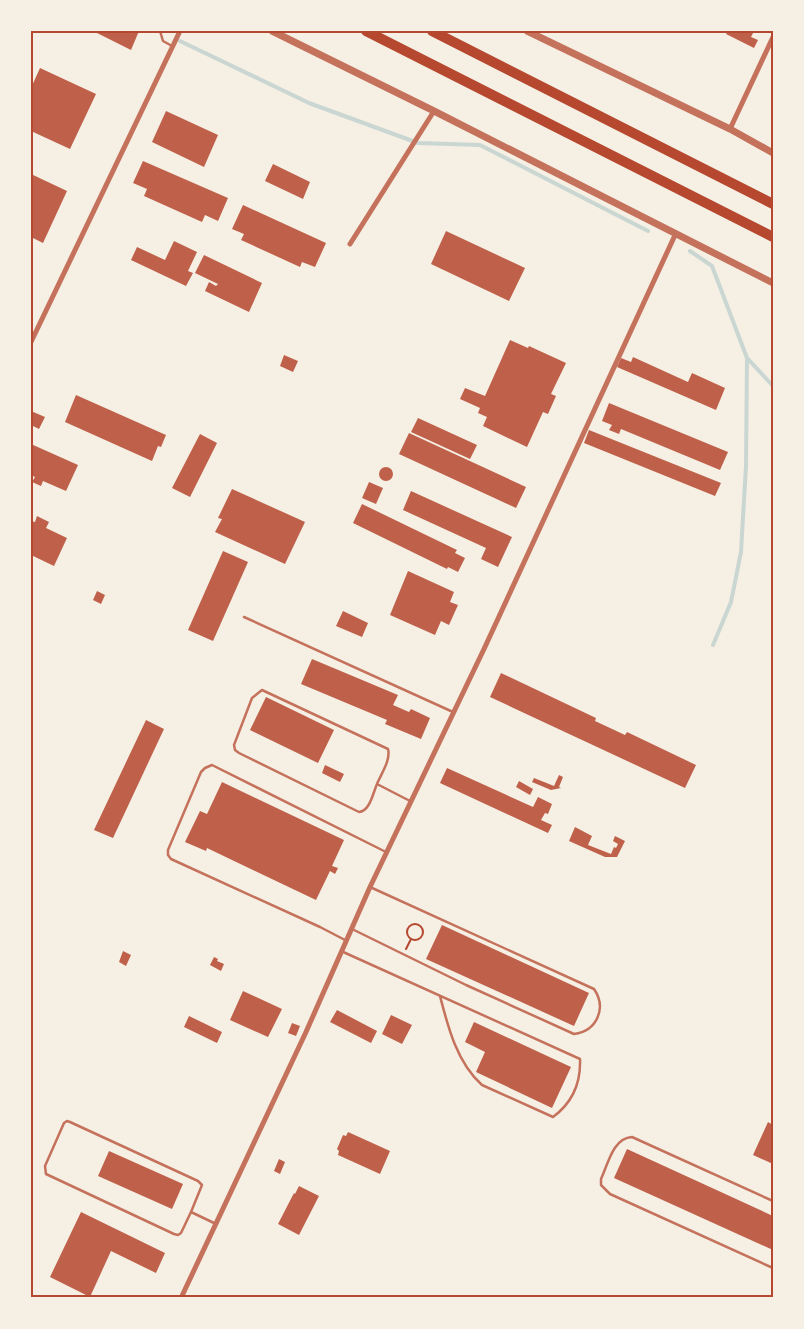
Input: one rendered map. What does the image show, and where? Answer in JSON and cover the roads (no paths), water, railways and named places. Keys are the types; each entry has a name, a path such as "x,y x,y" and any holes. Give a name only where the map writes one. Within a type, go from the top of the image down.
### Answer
{"highway":[{"path":"366,31 773,237"},
{"path":"432,31 773,204"}],"street":[{"path":"31,342 180,31"},
{"path":"272,31 773,283"},
{"path":"527,31 730,129 773,153"},
{"path":"730,129 773,37"},
{"path":"350,244 434,111"},
{"path":"181,1298 306,1032 370,887 455,712 676,233"}],"lane":[{"path":"160,31 164,41 172,46"},
{"path":"244,617 455,712"},
{"path":"262,690 388,749 388,759 377,784 367,808 363,812 359,812 239,753 235,750 234,745 252,698 262,690"},
{"path":"346,941 168,856 168,850 201,772 205,768 212,766 387,852"},
{"path":"377,784 412,802"},
{"path":"351,929 466,985 574,1034 586,1031 598,1019 600,1000 594,989 370,887"},
{"path":"341,951 580,1059 578,1084 565,1106 553,1117 482,1085 472,1077 455,1045 440,996"},
{"path":"66,1121 70,1122 198,1181 202,1185 191,1212 181,1233 178,1235 46,1174 46,1166 64,1123 66,1121"},
{"path":"773,1201 632,1137 626,1137 618,1142 601,1179 602,1185 610,1194 773,1268"},
{"path":"191,1212 216,1224"}],"waterway":[{"path":"180,41 309,103 418,143 480,145 648,231"},
{"path":"690,251 712,266 747,358 746,466 741,552 731,602 713,645"},
{"path":"747,358 773,386"}]}
